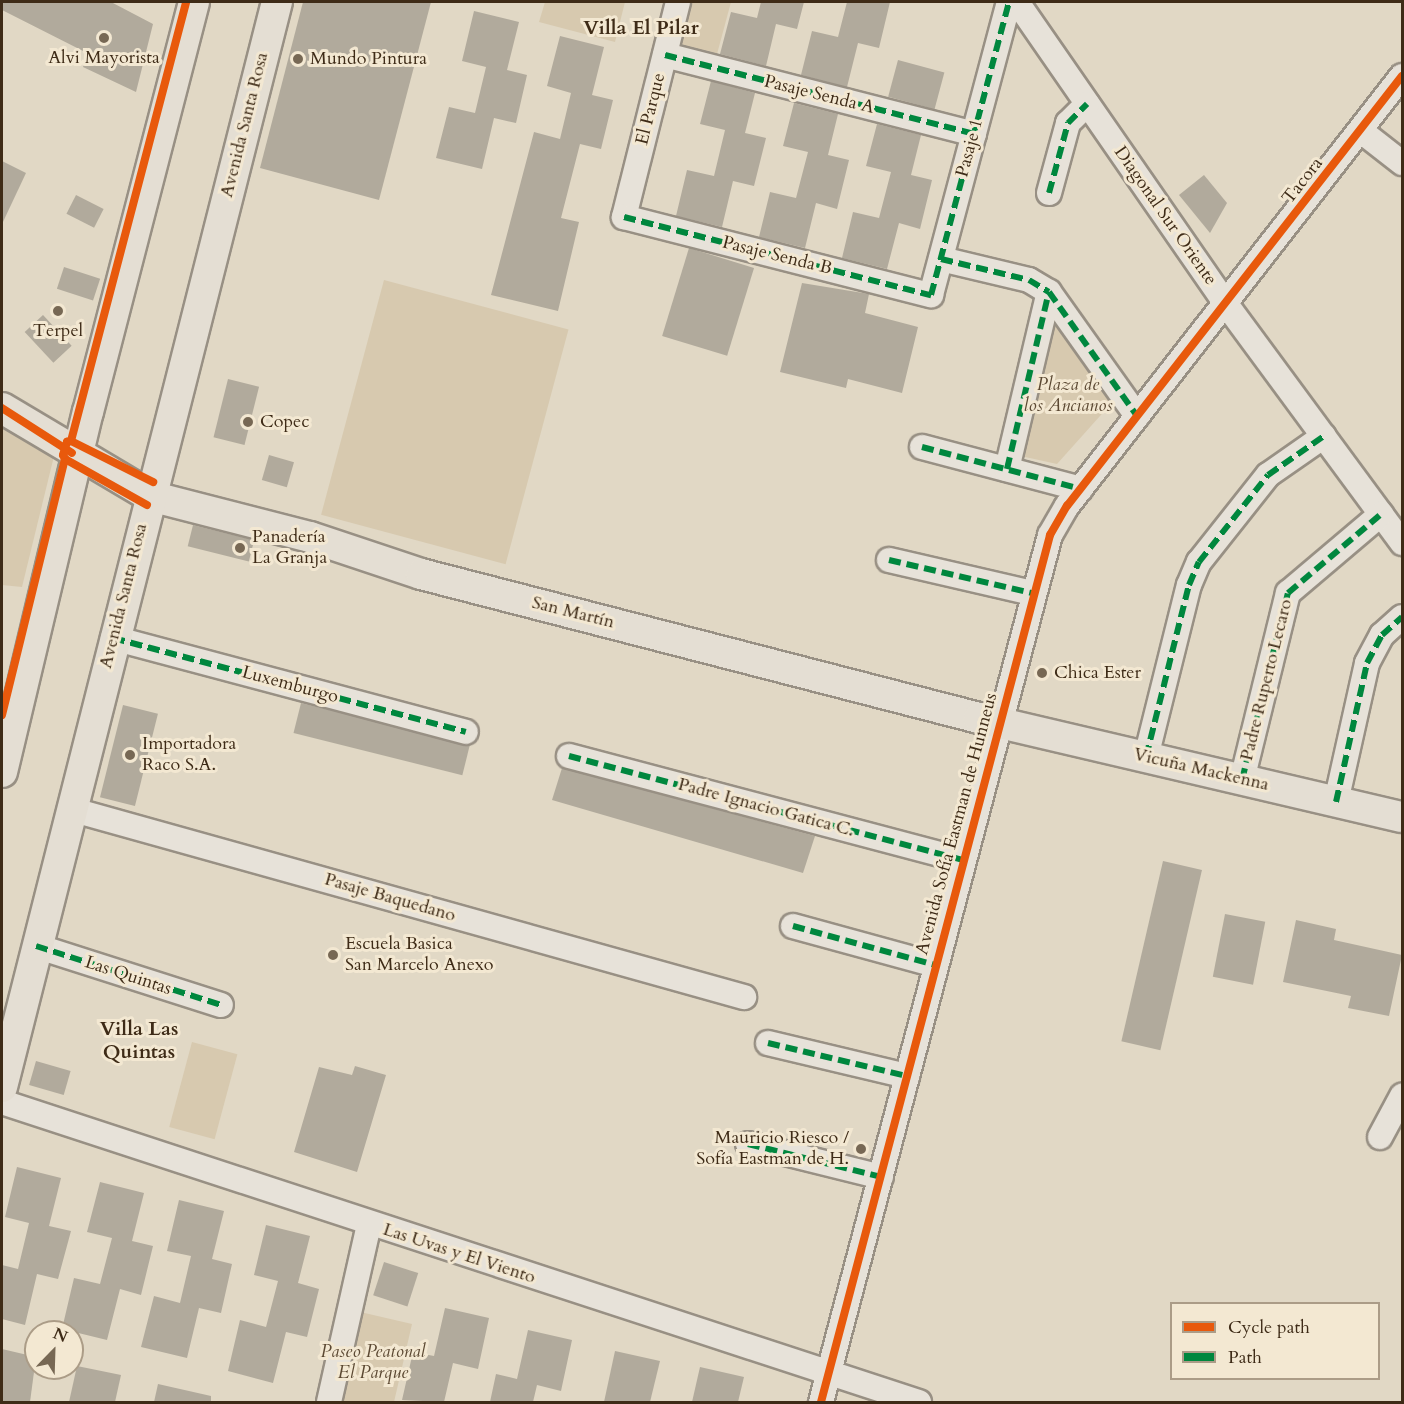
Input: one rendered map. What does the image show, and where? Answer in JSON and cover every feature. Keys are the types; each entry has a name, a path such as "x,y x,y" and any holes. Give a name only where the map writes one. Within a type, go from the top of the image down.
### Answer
{"main road":[{"path":"2,772 77,456 194,2"},
{"name":"Avenida Santa Rosa","path":"2,1087 113,638 276,2"},
{"path":"2,408 77,456 150,496"},
{"name":"San Martín","path":"150,496 310,537 421,574 999,723"},
{"name":"Vicuña Mackenna","path":"999,723 1402,817"}],"street":[{"name":"El Parque","path":"624,217 678,2"},
{"name":"Pasaje 1","path":"931,295 1009,2"},
{"name":"Diagonal Sur Oriente","path":"1017,2 1226,304 1402,543"},
{"name":"Pasaje Senda A","path":"664,55 974,134"},
{"name":"Tacora","path":"1226,304 1402,76"},
{"path":"1049,194 1068,123 1088,104"},
{"path":"1361,131 1402,163"},
{"name":"Pasaje Senda B","path":"624,217 931,295"},
{"path":"941,259 1029,280 1049,292 1137,416"},
{"path":"1007,469 1049,292"},
{"name":"Avenida Sofía Eastman de Hunneus","path":"821,1402 1032,593 1050,535 1081,489 1226,304"},
{"path":"1146,757 1199,561 1268,475 1324,436"},
{"path":"922,447 1081,489"},
{"name":"Padre Ruperto Lecaro","path":"1242,780 1288,592 1300,579 1382,514"},
{"path":"889,560 1032,593"},
{"path":"1336,802 1370,653 1382,635 1402,617"},
{"name":"Luxemburgo","path":"113,638 466,732"},
{"name":"Padre Ignacio Gatica C.","path":"569,756 963,860"},
{"name":"Pasaje Baquedano","path":"70,809 744,997"},
{"path":"793,926 936,965"},
{"name":"Las Quintas","path":"36,946 220,1005"},
{"path":"768,1042 907,1076"},
{"path":"1380,1137 1402,1096"},
{"name":"Las Uvas y El Viento","path":"2,1102 829,1376 919,1402"},
{"path":"748,1144 881,1177"},
{"path":"328,1402 369,1225"}],"green space":[{"path":"545,2 625,2 615,42 539,22"},
{"path":"691,2 731,2 713,69 676,59"},
{"path":"384,280 568,329 506,564 321,515"},
{"name":"Plaza de los Ancianos","path":"1051,306 1117,397 1057,464 1016,455"},
{"path":"2,417 55,452 22,587 2,585"},
{"path":"192,1042 237,1054 215,1139 169,1127"},
{"name":"Paseo Peatonal El Parque","path":"356,1311 412,1324 394,1402 335,1402"}],"building":[{"name":"Alvi Mayorista","path":"2,2 111,2 153,24 136,92 83,67 87,53 2,10"},
{"path":"303,2 431,2 379,200 260,168"},
{"path":"761,2 804,2 797,29 776,24 766,66 720,54 731,12 757,18"},
{"path":"847,2 890,2 879,48 858,43 847,87 801,75 812,31 838,37"},
{"path":"474,11 519,22 507,70 527,75 516,123 494,118 482,169 436,158 449,107 475,113 486,67 462,61"},
{"path":"560,36 604,47 592,95 613,100 601,149 580,144 561,218 579,222 558,311 491,295 534,132 560,139 571,93 547,86"},
{"path":"898,60 944,72 935,109 888,97"},
{"path":"711,81 755,93 745,133 766,138 754,186 733,181 722,227 676,216 687,170 714,176 725,130 700,124"},
{"path":"794,103 838,114 828,155 849,160 837,209 816,203 805,248 759,237 770,192 796,198 808,152 783,146"},
{"path":"877,124 921,135 911,175 932,180 920,229 899,223 887,269 842,258 853,212 879,218 891,172 866,166"},
{"path":"2,161 26,173 2,224"},
{"path":"1204,175 1227,203 1210,233 1179,195"},
{"path":"76,195 104,209 94,228 66,214"},
{"path":"689,248 754,268 727,356 662,336"},
{"path":"64,267 100,279 93,301 57,289"},
{"path":"802,283 869,294 865,313 918,327 902,393 848,379 846,388 780,372"},
{"path":"43,315 72,346 53,363 25,332"},
{"path":"228,379 259,387 245,445 213,437"},
{"path":"269,455 294,462 287,487 262,480"},
{"path":"193,525 254,540 249,562 188,546"},
{"path":"301,703 470,745 462,775 294,733"},
{"name":"Importadora Raco S.A.","path":"123,705 158,714 135,806 100,797"},
{"path":"562,768 815,836 803,873 552,800"},
{"path":"1163,861 1202,870 1160,1050 1121,1041"},
{"path":"1225,914 1265,922 1253,985 1213,977"},
{"path":"1296,920 1336,929 1334,940 1402,955 1389,1016 1348,1008 1351,996 1283,982"},
{"path":"36,1061 71,1071 64,1095 29,1085"},
{"path":"355,1066 386,1075 357,1172 294,1152 319,1067 352,1075"},
{"path":"17,1167 61,1178 49,1226 71,1231 58,1279 37,1274 24,1325 2,1319 2,1265 18,1269 29,1223 5,1217"},
{"path":"100,1182 144,1193 132,1241 153,1246 141,1295 120,1289 107,1340 84,1334 84,1320 64,1320 74,1278 100,1284 112,1238 87,1232"},
{"path":"179,1200 224,1211 212,1259 232,1264 221,1313 199,1308 187,1358 141,1347 154,1296 180,1303 191,1256 167,1251"},
{"path":"266,1225 310,1236 298,1283 319,1289 307,1337 286,1332 273,1383 228,1371 240,1320 266,1327 278,1281 254,1275"},
{"path":"384,1262 418,1273 407,1306 373,1295"},
{"path":"445,1308 489,1318 478,1369 453,1363 444,1402 402,1400 413,1352 434,1356"},
{"path":"528,1330 572,1340 561,1391 537,1385 533,1402 490,1402 496,1374 517,1379"},
{"path":"2,1349 24,1354 24,1380 33,1380 30,1402 2,1402"},
{"path":"615,1351 660,1361 650,1402 604,1402"},
{"path":"84,1367 121,1375 115,1402 69,1402 74,1380 84,1380"},
{"path":"700,1367 744,1377 738,1402 692,1402"},
{"path":"158,1384 211,1396 211,1402 154,1402"}],"marked path":[{"path":"624,217 931,295 1009,2"},
{"path":"665,55 974,134"},
{"path":"1049,193 1068,123 1087,104"},
{"path":"941,259 1029,280 1049,292 1137,416"},
{"path":"1007,469 1049,292"},
{"path":"1146,757 1189,585 1199,562 1268,475 1324,436"},
{"path":"922,447 1081,489"},
{"path":"1242,780 1288,593 1381,514"},
{"path":"889,560 1032,593"},
{"path":"1336,802 1367,663 1382,635 1402,617"},
{"path":"113,638 466,732"},
{"path":"569,756 964,860"},
{"path":"793,926 936,965"},
{"path":"36,946 221,1005"},
{"path":"768,1043 907,1076"},
{"path":"748,1144 881,1177"}],"cycle path":[{"path":"2,715 65,459 63,455 67,442 71,441 186,2"},
{"path":"821,1402 1050,535 1067,506 1402,76"},
{"path":"2,408 72,453"},
{"path":"71,441 153,482"},
{"path":"65,459 147,505"}],"place":[{"name":"Alvi Mayorista","path":"104,38"},
{"name":"Mundo Pintura","path":"298,59"},
{"name":"Terpel","path":"58,311"},
{"name":"Copec","path":"248,422"},
{"name":"Panadería La Granja","path":"240,548"},
{"name":"Chica Ester","path":"1042,673"},
{"name":"Importadora Raco S.A.","path":"130,755"},
{"name":"Escuela Basica San Marcelo Anexo","path":"333,955"},
{"name":"Mauricio Riesco / Sofía Eastman de H.","path":"861,1149"}],"district":[{"name":"Villa El Pilar","path":"641,27"},
{"name":"Villa Las Quintas","path":"139,1040"}]}
